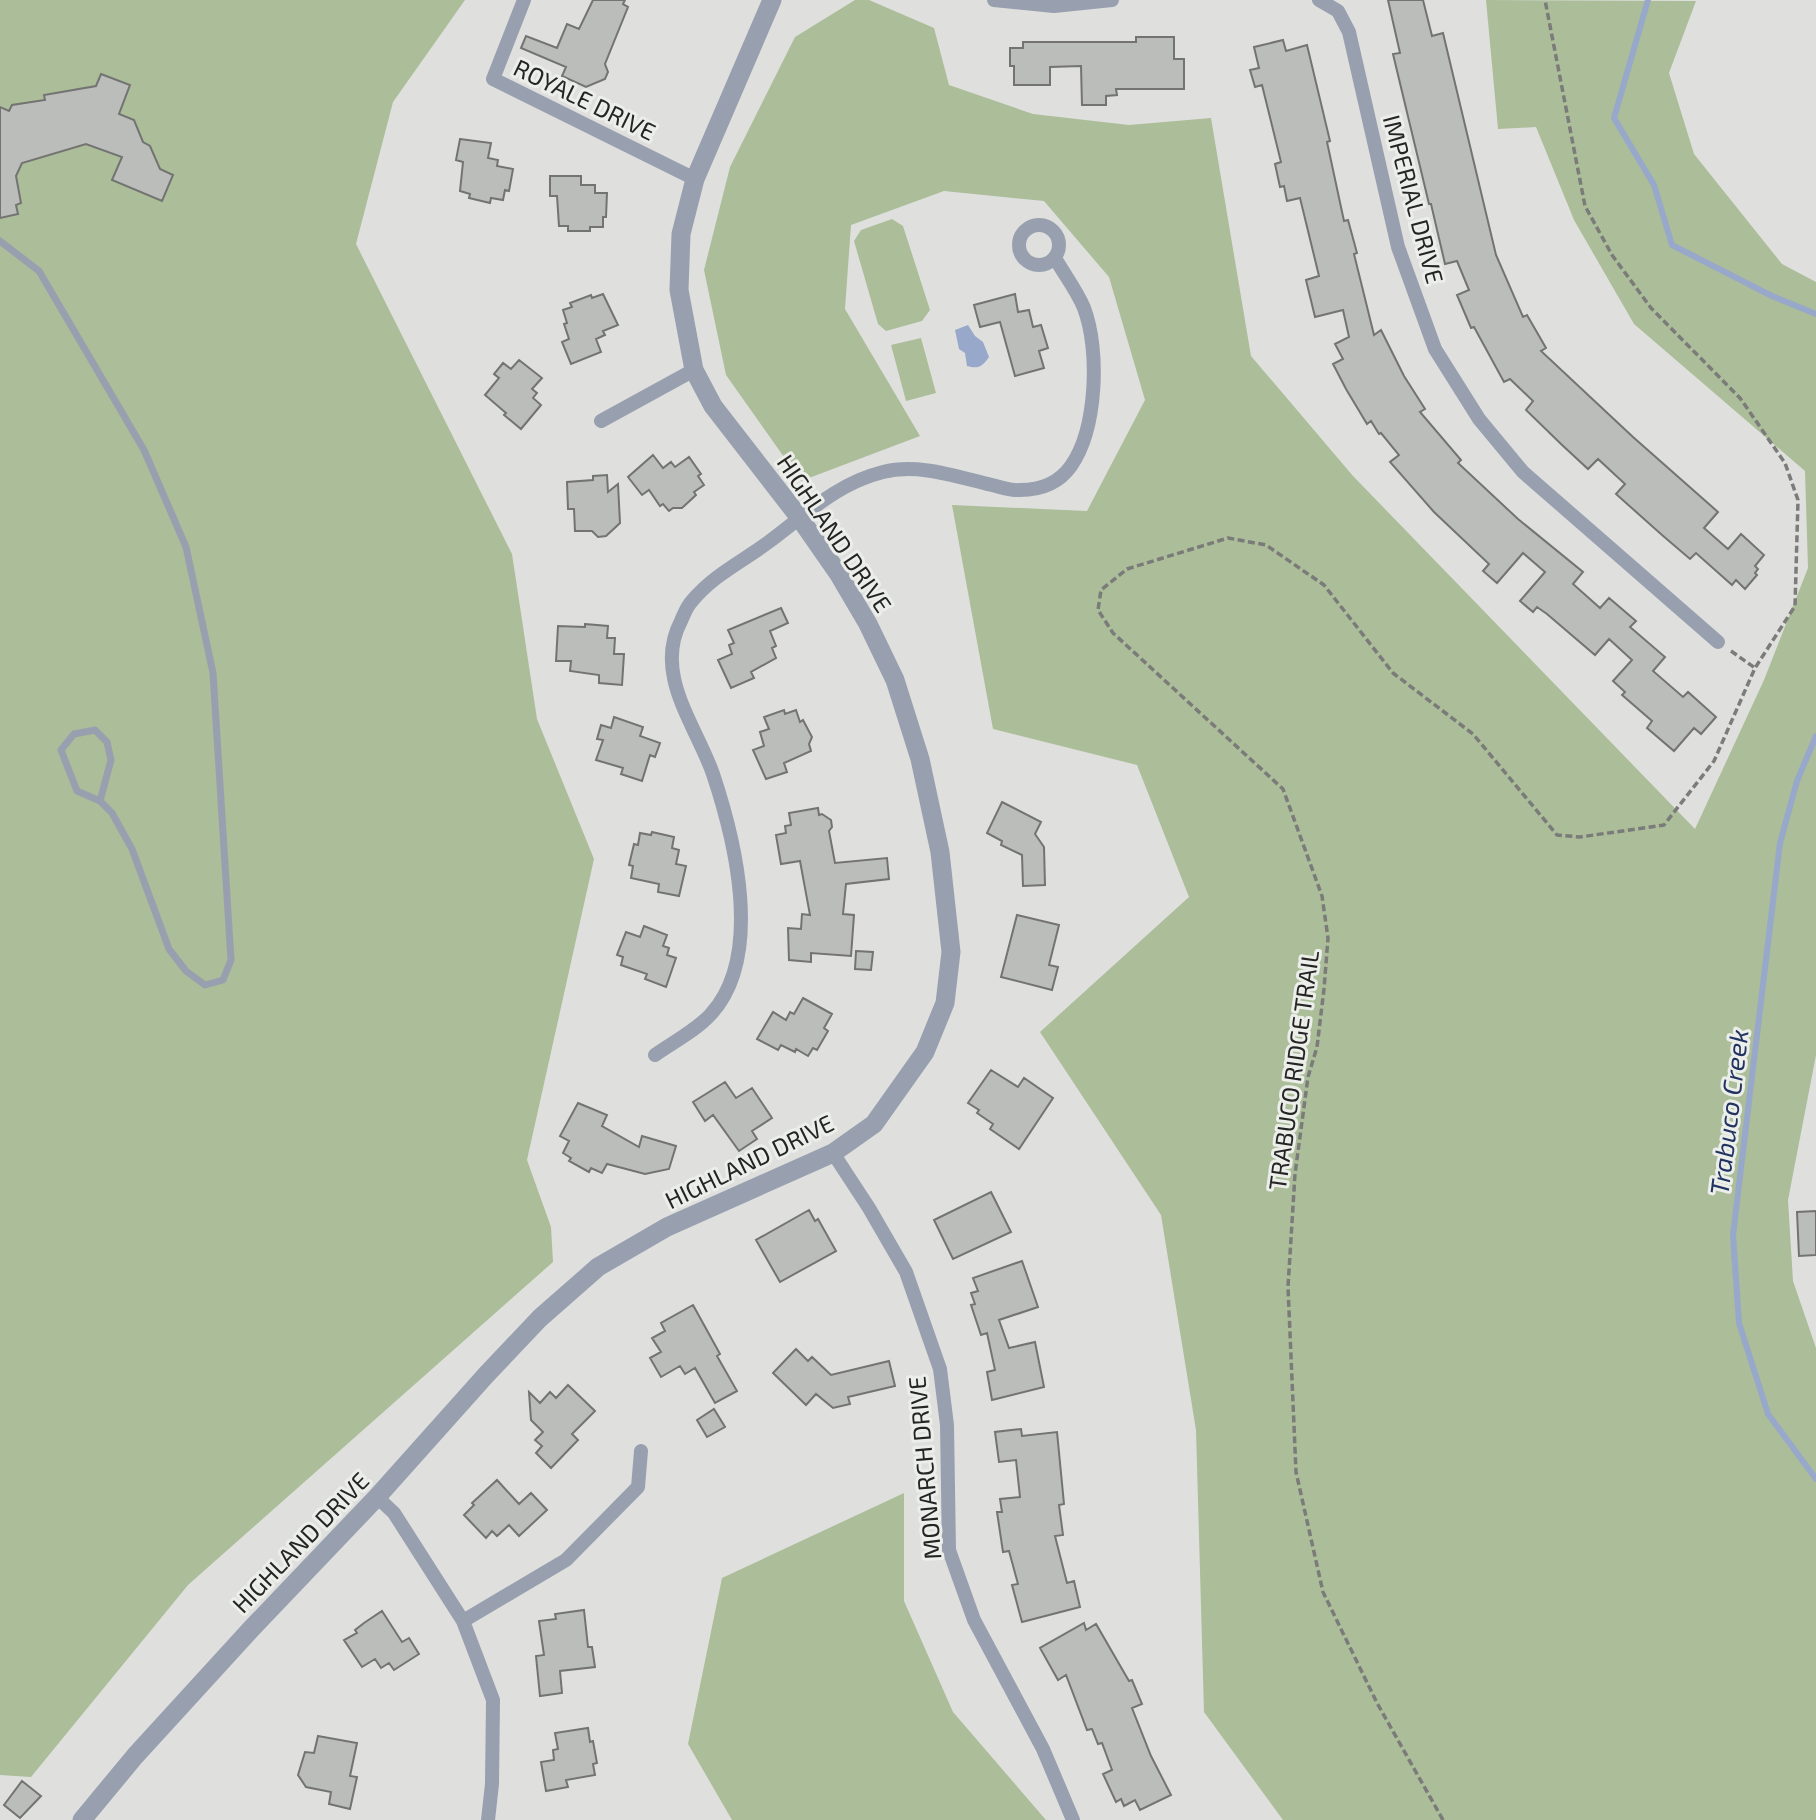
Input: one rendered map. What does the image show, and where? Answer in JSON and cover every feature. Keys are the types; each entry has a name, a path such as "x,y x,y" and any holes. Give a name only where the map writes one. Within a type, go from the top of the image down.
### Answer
{"street":[{"name":"ROYALE DRIVE","path":"524,0 493,79 695,179"},
{"name":"HIGHLAND DRIVE","path":"82,1820 135,1756 225,1657 377,1497 485,1375 540,1318 598,1267 667,1227 833,1153 874,1124 925,1052 945,1003 951,952 940,852 920,759 895,680 868,624 838,573 799,517 713,406 694,370 679,290 681,234 695,179 772,0"},
{"path":"994,0 1054,6 1112,0"},
{"name":"IMPERIAL DRIVE","path":"1319,0 1338,11 1349,32 1398,247 1435,349 1479,419 1523,472 1718,642"},
{"path":"655,1055 711,1014 732,981 740,943 740,897 732,845 712,773 680,703 672,669 673,635 691,601 723,573 843,487 885,471 920,468 1017,491 1037,489 1057,480 1070,467 1078,452 1093,404 1094,358 1084,309 1055,258"},
{"path":"601,421 694,370"},
{"name":"MONARCH DRIVE","path":"833,1153 906,1272 940,1369 947,1425 949,1550 974,1620 1043,1749 1073,1820"},
{"path":"463,1621 566,1560 638,1487 641,1451"},
{"path":"377,1497 394,1513 463,1621 493,1700 492,1784 488,1820"}],"lane":[{"path":"0,241 39,271 144,450 186,547 213,673 231,960 223,980 205,985 186,971 169,949 132,849 112,813 100,802 77,791 69,774 61,750 74,734 95,730 107,743 111,760 100,802"}],"path":[{"name":"TRABUCO RIDGE TRAIL","path":"1443,1820 1377,1703 1323,1592 1296,1472 1287,1287 1295,1174 1308,1077 1317,1047 1324,989 1328,938 1322,895 1283,789 1113,633 1098,610 1101,590 1127,569 1228,538 1266,545 1324,585 1393,673 1473,734 1557,835 1580,837 1664,825 1714,761 1755,668 1795,606 1798,500 1785,463 1740,398 1651,308 1612,255 1585,206 1545,0"},
{"path":"1718,642 1755,668"}],"green space":[{"path":"0,0 465,0 393,102 356,244 512,554 537,719 594,859 527,1160 551,1227 553,1262 188,1585 31,1777 0,1775"},
{"path":"855,0 869,0 934,28 949,85 1033,114 1129,125 1211,118 1251,356 1353,476 1695,829 1764,680 1808,568 1805,471 1634,324 1574,220 1536,127 1498,129 1486,0 1696,1 1669,73 1694,154 1782,264 1816,282 1816,1055 1788,1200 1793,1281 1816,1348 1816,1820 1283,1820 1204,1712 1196,1430 1161,1215 1040,1032 1189,897 1137,765 993,729 952,505 1087,511 1145,400 1109,277 1044,201 944,191 851,225 845,309 920,436 801,481 726,375 704,270 730,167 795,37"},
{"path":"892,219 903,226 930,310 922,321 886,331 878,324 854,241 861,230"},
{"path":"921,338 936,393 906,401 891,345"},
{"path":"904,1493 904,1601 953,1712 1046,1820 732,1820 688,1744 722,1578"}],"water":[{"path":"968,325 983,342 989,357 977,367 967,366 965,353 959,349 955,330"}],"building":[{"path":"593,0 625,0 623,4 628,7 605,64 608,72 605,79 586,87 562,76 566,67 521,48 526,36 557,48 567,24 579,29"},
{"path":"1388,0 1423,0 1432,36 1443,33 1496,255 1523,317 1527,315 1546,348 1541,351 1718,512 1704,528 1728,549 1741,534 1764,555 1755,566 1758,569 1755,573 1757,575 1745,589 1736,580 1732,585 1696,553 1690,559 1662,535 1616,494 1625,484 1598,459 1588,469 1561,444 1526,410 1533,401 1510,379 1504,382 1474,327 1471,328 1457,295 1469,290 1457,261 1445,264 1429,204 1393,54 1400,53"},
{"path":"1136,37 1174,37 1174,59 1184,59 1184,89 1116,89 1117,95 1106,96 1106,105 1082,105 1081,66 1050,67 1050,85 1014,85 1010,48 1023,48 1023,42 1136,42"},
{"path":"1283,40 1286,51 1307,45 1330,141 1327,142 1344,221 1348,220 1357,253 1354,254 1374,335 1381,330 1404,376 1425,409 1420,412 1461,460 1458,463 1518,519 1583,572 1573,584 1600,608 1609,598 1636,621 1630,627 1665,657 1653,671 1683,697 1688,692 1716,717 1701,734 1694,728 1674,751 1647,728 1652,721 1622,695 1625,692 1613,681 1632,660 1609,639 1595,655 1547,614 1537,607 1533,612 1520,601 1545,572 1523,553 1497,583 1483,571 1489,564 1434,512 1390,462 1399,455 1371,421 1367,424 1346,389 1333,364 1343,359 1335,344 1349,337 1343,310 1315,317 1306,280 1319,276 1300,198 1287,201 1284,186 1280,187 1275,164 1281,162 1262,85 1255,87 1250,70 1259,68 1254,47"},
{"path":"101,74 130,85 119,114 134,120 143,142 150,146 160,169 173,175 162,201 112,180 122,157 86,144 22,163 16,176 21,203 16,205 18,214 0,218 0,107 9,111 12,105 45,100 44,95 96,86"},
{"path":"460,139 491,143 488,158 498,160 497,166 513,169 509,191 505,190 503,200 491,198 490,203 469,198 470,194 460,191 463,162 456,160"},
{"path":"550,176 581,176 581,185 595,185 595,193 607,193 603,227 590,227 590,231 568,231 568,226 559,226 557,196 550,196"},
{"path":"603,294 618,325 603,331 605,335 596,339 601,352 571,364 562,342 569,339 563,310 572,307 570,303 591,295 592,298"},
{"path":"1015,294 1018,312 1029,310 1033,327 1041,325 1048,348 1039,351 1044,368 1015,376 1000,322 980,327 974,305"},
{"path":"519,360 542,378 532,389 537,393 533,398 541,405 521,429 485,395 499,378 494,374 503,363 511,369"},
{"path":"653,455 663,468 671,462 675,467 689,457 701,474 698,476 704,485 694,492 696,495 682,508 669,511 663,504 660,506 649,490 642,495 628,477"},
{"path":"607,475 608,492 618,484 620,523 606,536 598,537 592,531 575,531 574,509 568,509 567,482 593,480 593,476"},
{"path":"781,608 788,623 770,631 776,646 772,648 776,658 751,672 754,678 731,688 718,660 732,654 729,645 734,643 728,630"},
{"path":"585,624 608,626 607,638 615,638 614,654 624,654 622,685 599,683 599,675 570,671 571,661 556,661 558,626 585,627"},
{"path":"784,710 785,714 796,710 800,722 803,720 812,737 809,744 811,751 784,763 787,772 766,779 753,750 764,746 760,732 769,729 764,717"},
{"path":"614,717 643,727 640,736 660,743 655,757 650,755 642,781 621,774 623,768 596,760 603,740 597,739 601,725 611,728"},
{"path":"1002,802 1041,822 1035,834 1044,847 1045,885 1023,886 1022,855 1001,845 1002,841 987,833"},
{"path":"818,808 819,815 831,820 832,827 829,831 835,863 887,858 889,879 846,884 843,914 854,915 851,956 811,953 811,962 789,960 788,928 801,929 802,914 810,915 800,861 781,864 776,835 786,833 785,826 791,825 789,813"},
{"path":"652,832 674,837 672,848 679,850 676,864 686,866 679,896 658,892 659,884 631,878 633,866 629,865 634,844 638,845 640,833 651,835"},
{"path":"1017,915 1059,925 1049,965 1058,967 1052,990 1001,977"},
{"path":"644,926 667,935 663,946 669,948 667,955 676,958 666,987 645,979 647,974 621,965 623,957 617,955 626,932 640,937"},
{"path":"856,951 873,952 871,970 855,969"},
{"path":"803,998 832,1014 824,1028 828,1031 817,1050 813,1048 808,1056 781,1045 778,1050 757,1039 773,1012 786,1020 790,1012 794,1014"},
{"path":"991,1070 1018,1087 1024,1078 1053,1098 1019,1149 990,1129 993,1124 968,1103"},
{"path":"725,1082 736,1098 752,1088 772,1118 752,1131 757,1139 739,1151 713,1115 705,1121 693,1102"},
{"path":"578,1103 607,1115 602,1126 639,1147 642,1136 676,1146 669,1169 645,1174 607,1164 602,1173 591,1168 589,1172 569,1161 571,1158 563,1153 569,1141 560,1136"},
{"path":"991,1192 1011,1232 953,1259 934,1220"},
{"path":"809,1210 815,1221 818,1219 836,1251 780,1282 756,1240"},
{"path":"1816,1211 1816,1255 1799,1256 1797,1212"},
{"path":"1022,1261 1038,1307 999,1320 1009,1348 1035,1342 1044,1387 992,1400 987,1372 995,1370 987,1333 981,1335 971,1305 975,1304 971,1293 978,1291 973,1278"},
{"path":"693,1305 737,1391 715,1403 695,1368 685,1374 680,1366 661,1377 650,1358 661,1352 652,1338 665,1331 661,1323"},
{"path":"796,1349 808,1361 812,1357 831,1375 889,1361 895,1386 848,1397 850,1404 833,1408 816,1394 806,1405 773,1373"},
{"path":"568,1385 595,1411 572,1434 578,1440 551,1468 536,1453 542,1446 535,1440 543,1432 531,1420 529,1392 540,1403 550,1392 556,1398"},
{"path":"714,1409 725,1427 707,1437 697,1420"},
{"path":"1021,1429 1022,1436 1057,1432 1064,1504 1059,1505 1063,1535 1055,1536 1067,1583 1074,1581 1080,1607 1022,1622 1012,1585 1018,1584 1009,1551 1003,1552 997,1512 1002,1512 1000,1499 1020,1497 1016,1460 999,1462 995,1432"},
{"path":"497,1480 519,1504 531,1493 547,1510 519,1536 509,1525 497,1536 492,1531 486,1538 464,1515 474,1505 472,1503"},
{"path":"584,1610 588,1647 592,1647 595,1667 560,1671 562,1693 540,1696 536,1656 544,1655 539,1621 556,1619 555,1614"},
{"path":"382,1611 402,1642 409,1638 419,1654 394,1670 389,1663 381,1668 375,1659 362,1667 344,1640 357,1633 355,1630"},
{"path":"1084,1623 1086,1630 1096,1624 1129,1681 1132,1680 1142,1704 1132,1708 1151,1756 1171,1795 1140,1810 1135,1800 1124,1806 1121,1799 1116,1802 1103,1774 1112,1770 1102,1743 1098,1744 1092,1729 1087,1730 1066,1675 1058,1680 1040,1648"},
{"path":"588,1728 597,1763 593,1764 595,1775 566,1780 568,1787 546,1791 541,1762 554,1760 553,1750 558,1749 555,1733"},
{"path":"318,1736 357,1743 350,1776 357,1777 350,1809 329,1804 331,1792 306,1787 298,1775 305,1752 314,1753"},
{"path":"22,1781 41,1796 20,1818 4,1805"}],"waterway":[{"name":"Trabuco Creek","path":"1648,0 1614,118 1654,185 1672,245 1772,296 1816,314"},
{"name":"Trabuco Creek","path":"1816,736 1797,781 1780,843 1733,1235 1739,1323 1768,1414 1816,1479"}]}
